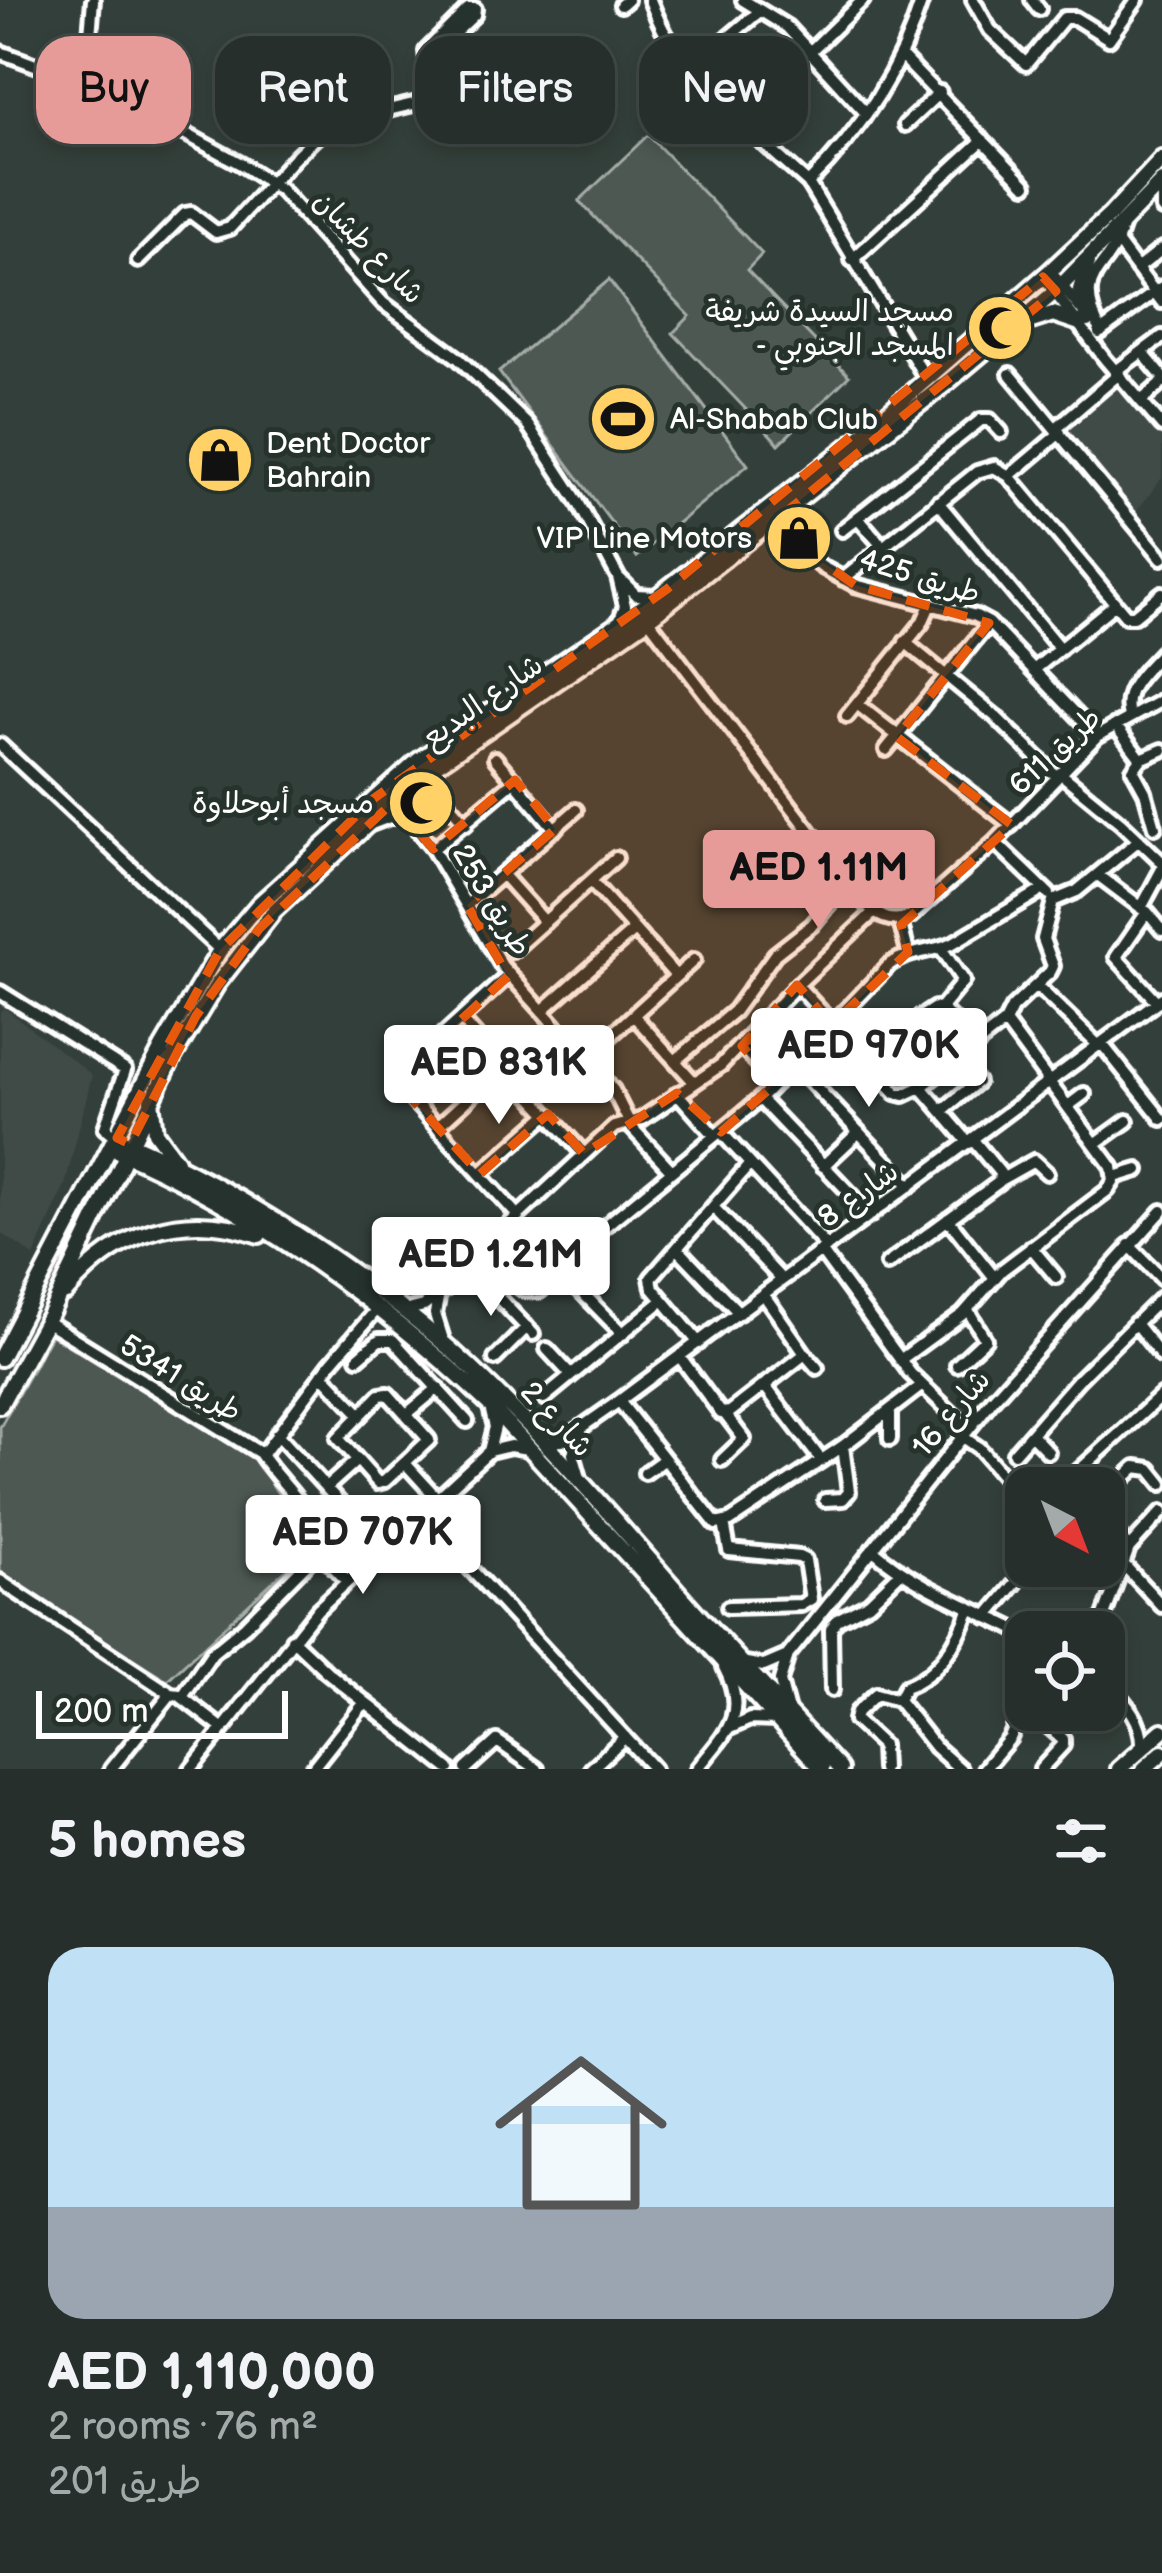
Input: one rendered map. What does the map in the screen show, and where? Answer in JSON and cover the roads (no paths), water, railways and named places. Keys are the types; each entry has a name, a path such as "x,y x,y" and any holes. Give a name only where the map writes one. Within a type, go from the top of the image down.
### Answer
{"main road":[{"name":"شارع البديع","path":"0,1405 49,1316 146,1077 220,950 258,904 399,777 667,589 927,380 1112,214 1162,159"},
{"name":"شارع البديع","path":"0,1358 196,1016 284,900 439,762 648,619 1015,327 1162,182"},
{"path":"1015,327 1053,314 1084,322 1080,285 1091,256"},
{"path":"151,1100 155,1132 179,1165"},
{"name":"شارع 2","path":"121,1146 179,1165 404,1311 446,1346 716,1653 840,1769"},
{"name":"شارع 2","path":"121,1146 196,1188 378,1308 584,1487 740,1661 822,1769"},
{"path":"49,1316 104,1253 157,1228 210,1223 283,1244"},
{"path":"1119,1769 1162,1728"}],"street":[{"path":"90,36 93,0"},
{"path":"650,0 668,38 682,56 694,61 760,11"},
{"path":"743,0 787,27 866,113"},
{"path":"863,0 754,106 746,122 752,134 808,183 927,380"},
{"path":"808,183 839,152 866,113 901,56 922,0"},
{"path":"974,0 990,30 1026,64 1064,17 1075,18 1109,39 1137,0"},
{"path":"468,9 475,9 427,60 426,51 468,9"},
{"name":"شارع طشان","path":"0,52 36,65"},
{"path":"901,56 1026,185"},
{"path":"905,125 940,92"},
{"path":"138,261 185,214 216,232 230,228 331,125 415,104"},
{"name":"شارع طشان","path":"191,138 273,182 383,304 458,358 510,404 567,483 618,577"},
{"path":"852,260 983,140"},
{"path":"1162,194 1162,209"},
{"path":"1116,371 1090,305 1090,283 1118,243 1123,225"},
{"path":"1099,333 1160,294 1118,243"},
{"path":"1137,269 1162,250"},
{"path":"1047,274 1162,427"},
{"path":"1084,322 1099,333"},
{"path":"1009,476 1116,371 1162,337"},
{"path":"1141,401 1162,380 1142,352"},
{"path":"1010,374 1162,558"},
{"path":"842,530 981,419 990,420 1001,431"},
{"path":"843,579 985,468 998,468 1115,604 1132,617 1162,593"},
{"path":"938,502 1060,649"},
{"path":"857,518 883,547"},
{"name":"طريق 425","path":"770,525 843,579 989,623 1097,736"},
{"path":"618,577 641,597 667,589"},
{"path":"614,627 625,611 618,577"},
{"path":"1035,669 1115,604"},
{"path":"847,716 925,619 930,605"},
{"path":"648,619 873,913 900,921 908,952"},
{"path":"886,750 989,623"},
{"path":"905,642 1137,838 1162,866 1144,910 1115,957 1160,1000"},
{"path":"1129,716 1127,694 1162,652"},
{"name":"طريق 611","path":"900,921 995,842 1097,736 1162,700"},
{"path":"857,704 1012,825"},
{"path":"1115,725 1141,759"},
{"path":"0,745 220,950"},
{"path":"1053,901 1098,875 1154,824 1133,770 1141,759 1161,750"},
{"path":"496,758 555,829"},
{"path":"433,849 515,780"},
{"name":"طريق 253","path":"400,794 408,819 433,849 509,975 618,1095 627,1121 671,1170"},
{"path":"442,797 466,824"},
{"path":"466,905 576,810"},
{"path":"366,826 392,816 408,819"},
{"path":"995,842 1053,901"},
{"path":"512,951 616,858"},
{"path":"1098,875 1162,930"},
{"path":"504,876 544,922"},
{"path":"676,1060 734,1011 775,954 812,925 848,881"},
{"path":"592,882 676,976"},
{"path":"494,1269 531,1293 540,1291 604,1227 760,1099 861,992 908,952 941,948 1044,889"},
{"path":"796,985 898,1094 921,1087 1005,1022 1012,1007 1053,966 1043,939 1053,901"},
{"path":"478,1253 614,1126 642,1120 742,1047 796,985 873,913"},
{"path":"542,1011 633,931"},
{"path":"859,1057 930,1010 940,1009 963,982 941,948"},
{"path":"586,1058 694,959"},
{"path":"509,975 402,1075 403,1089 518,1216"},
{"path":"1036,985 1101,1045 1162,1119"},
{"path":"0,992 125,1070 105,1127 121,1146"},
{"name":"شارع 8","path":"489,1451 562,1442 1160,1000"},
{"path":"940,1009 978,1045"},
{"path":"634,1016 694,1082"},
{"path":"766,1016 859,1132 910,1186"},
{"path":"461,1019 584,1154"},
{"path":"1005,1022 1115,1177"},
{"path":"742,1047 776,1083"},
{"path":"437,1127 504,1066"},
{"path":"942,1111 977,1082"},
{"path":"921,1087 1000,1174 1000,1180"},
{"path":"677,1093 750,1164 824,1249 900,1360 1005,1478"},
{"path":"1068,1106 1084,1094"},
{"path":"760,1099 871,1215"},
{"path":"479,1174 548,1114"},
{"path":"1095,1144 1127,1121"},
{"path":"824,1166 859,1132"},
{"path":"887,1264 1000,1180 1034,1161 1047,1173"},
{"path":"699,1343 651,1284 654,1274 750,1164"},
{"path":"1115,1177 1138,1170"},
{"path":"900,1360 968,1310 996,1275 1111,1188 1115,1177"},
{"path":"714,1208 782,1280"},
{"name":"شارع 16","path":"788,1655 966,1433 1162,1211"},
{"path":"1072,1217 1083,1230"},
{"path":"948,1220 1008,1285"},
{"path":"1130,1245 1162,1279"},
{"path":"1031,1247 1056,1277"},
{"path":"676,1248 739,1313"},
{"path":"404,1311 424,1306 471,1269 477,1270 530,1330 495,1359"},
{"path":"562,1272 623,1334"},
{"path":"439,1294 435,1314 446,1346"},
{"path":"764,1295 817,1368"},
{"path":"1014,1453 1162,1298"},
{"path":"544,1398 663,1300"},
{"path":"277,1434 378,1308"},
{"path":"957,1366 985,1339 968,1310"},
{"name":"طريق 5341","path":"49,1316 260,1453 277,1434 382,1549"},
{"path":"1135,1323 1161,1356"},
{"path":"358,1358 379,1340 389,1338 467,1420"},
{"path":"547,1349 571,1375"},
{"path":"725,1414 805,1354"},
{"path":"680,1357 744,1439 722,1460"},
{"path":"322,1374 360,1414"},
{"path":"764,1385 821,1460"},
{"path":"620,1402 709,1520 724,1523 843,1446 921,1386"},
{"path":"408,1414 437,1388"},
{"path":"385,1394 408,1414 429,1440 380,1483 338,1438 385,1394"},
{"path":"1088,1467 1162,1395"},
{"path":"191,1769 290,1642 346,1581 489,1451 495,1427 489,1404"},
{"path":"890,1410 890,1438"},
{"path":"582,1428 573,1454 584,1487"},
{"path":"1030,1434 1048,1452"},
{"path":"825,1500 848,1496 843,1446"},
{"path":"111,1769 212,1653 319,1551 311,1519 260,1453"},
{"path":"645,1473 663,1460"},
{"path":"326,1488 356,1461"},
{"path":"405,1463 437,1498"},
{"path":"1125,1477 1136,1467 1150,1469 1162,1484"},
{"path":"1125,1559 1162,1512"},
{"path":"420,1514 654,1769"},
{"path":"724,1523 729,1550 799,1556 806,1560 810,1574 807,1603 728,1607"},
{"path":"1125,1543 1129,1548"},
{"path":"872,1549 900,1573 1005,1625"},
{"path":"319,1551 346,1581"},
{"path":"1125,1566 1162,1606"},
{"path":"832,1690 831,1629 837,1620 869,1603 900,1573"},
{"path":"0,1581 223,1729"},
{"path":"988,1617 1013,1587"},
{"path":"898,1700 905,1687 934,1670 969,1610"},
{"path":"290,1642 449,1769"},
{"path":"697,1769 735,1713 736,1693 716,1653"},
{"path":"727,1730 750,1718 783,1716 780,1681 788,1655"},
{"path":"740,1661 764,1666 788,1655"},
{"path":"883,1769 884,1750 856,1725 856,1712 876,1694 898,1700 935,1748 960,1769"},
{"path":"312,1769 365,1702"},
{"path":"1125,1704 1142,1732 1142,1748"},
{"path":"1136,1717 1162,1728"},
{"path":"984,1769 1014,1731"},
{"path":"1041,1769 1063,1744 1054,1731"},
{"path":"591,1769 625,1737"},
{"path":"466,1769 497,1741 537,1769"}],"place":[{"name":"مسجد السيدة شريفة - المسجد الجنوبي","path":"1000,328"},
{"name":"Al-Shabab Club","path":"623,419"},
{"name":"Dent Doctor Bahrain","path":"220,460"},
{"name":"VIP Line Motors","path":"799,538"},
{"name":"مسجد أبوحلاوة","path":"421,803"}]}
